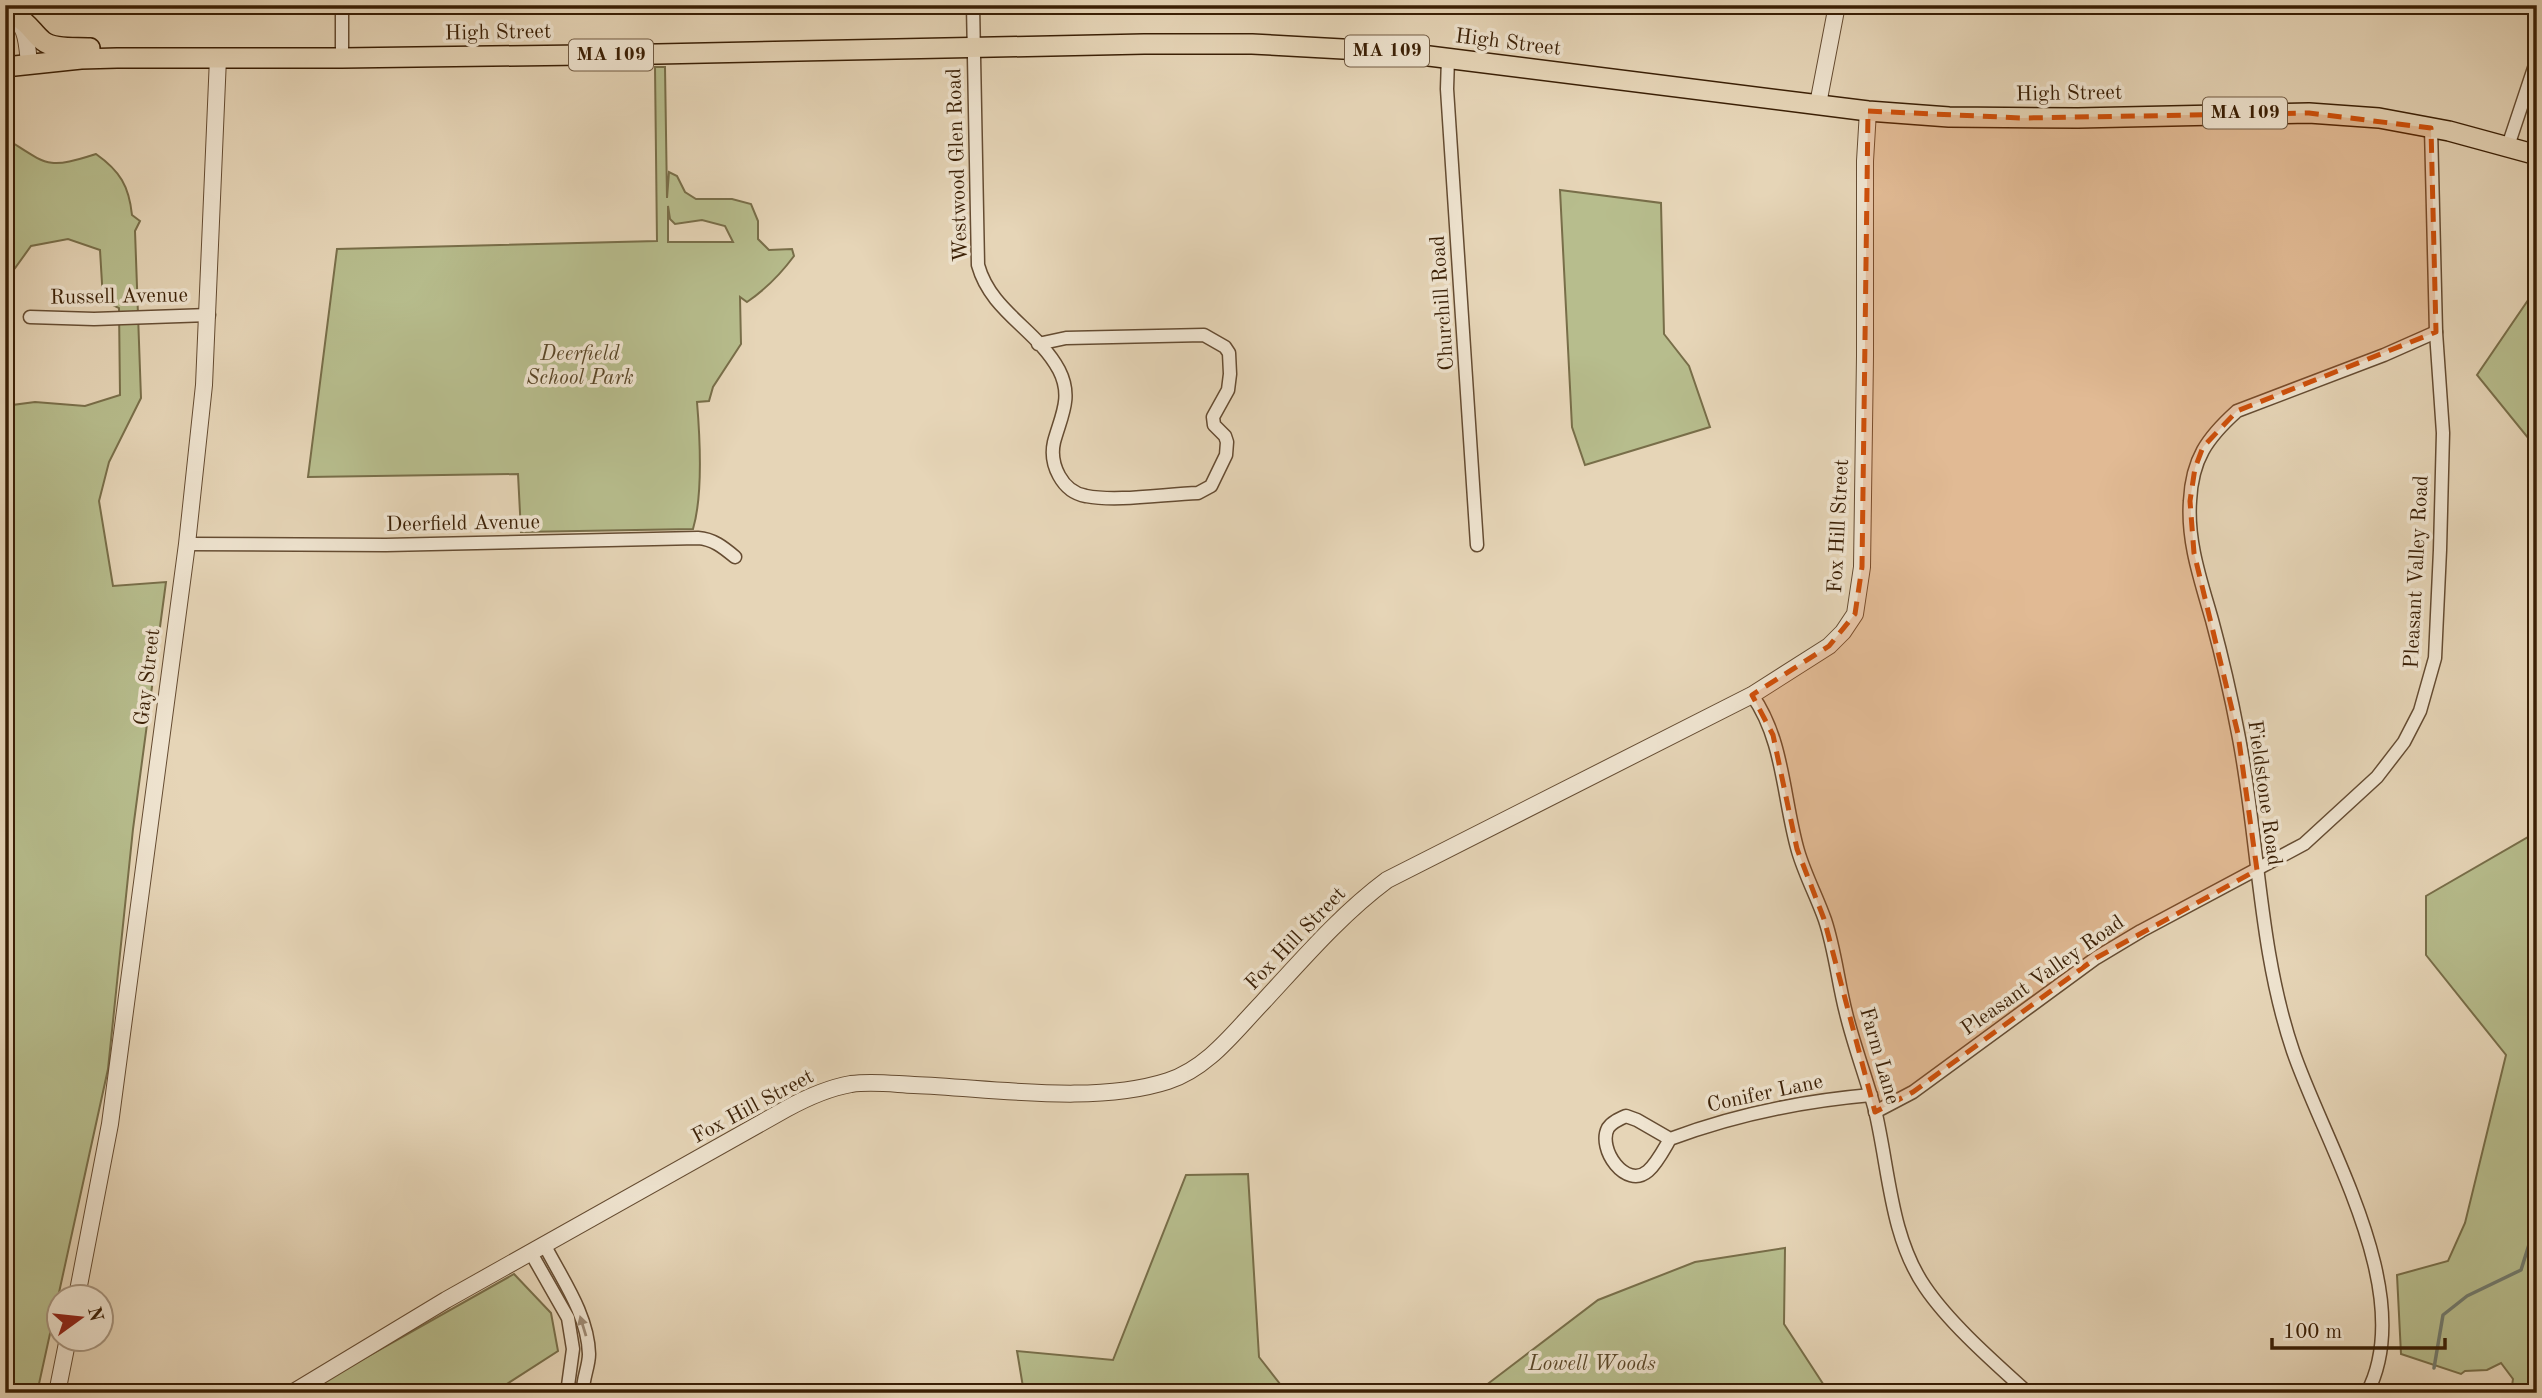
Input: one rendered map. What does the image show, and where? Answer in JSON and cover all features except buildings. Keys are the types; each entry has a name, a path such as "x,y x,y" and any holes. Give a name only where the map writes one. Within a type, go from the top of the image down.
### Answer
{"main road":[{"path":"11,15 30,26 43,41 52,46 103,50 117,58"},
{"name":"High Street","path":"5,68 117,58 342,58 1252,44 1397,52 1868,111 1949,117 2309,113 2379,118 2508,146 2537,155"}],"street":[{"path":"342,5 342,58"},
{"name":"Westwood Glen Road","path":"972,5 978,265 982,281 993,298 1038,344 1058,369 1063,382 1065,411 1054,444 1052,460 1058,474 1070,490 1083,496 1103,498 1198,492 1211,486 1226,455 1227,442 1214,425 1213,417 1228,390 1230,374 1229,353 1220,342 1204,335 1066,338 1038,344"},
{"path":"1818,104 1837,5"},
{"path":"11,15 25,36 29,64"},
{"name":"Gay Street","path":"80,1282 112,1110 187,544 209,315 218,58"},
{"name":"Churchill Road","path":"1448,58 1447,89 1477,545"},
{"path":"2508,146 2537,59"},
{"name":"Fox Hill Street","path":"292,1393 372,1343 804,1099 835,1088 871,1083 1066,1094 1131,1089 1169,1080 1194,1068 1219,1049 1321,940 1387,880 1752,695 1829,646 1855,614 1862,566 1865,161 1868,111"},
{"name":"Pleasant Valley Road","path":"1875,1112 1913,1091 2096,958 2304,844 2377,777 2404,742 2420,711 2435,658 2443,433 2436,332 2431,128"},
{"name":"Russell Avenue","path":"30,317 94,319 209,315"},
{"name":"Fieldstone Road","path":"2367,1393 2378,1360 2384,1329 2378,1287 2366,1233 2293,1051 2265,939 2238,734 2194,553 2190,501 2195,468 2203,447 2218,428 2237,411 2384,355 2436,332"},
{"name":"Deerfield Avenue","path":"187,544 373,545 698,538 708,539 735,557"},
{"name":"Farm Lane","path":"1752,695 1765,713 1773,735 1797,849 1824,919 1846,1013 1871,1095 1897,1220 1910,1260 1925,1287 1948,1315 2028,1393"},
{"name":"Conifer Lane","path":"1670,1139 1708,1125 1820,1099 1871,1095"},
{"path":"1626,1116 1670,1139 1649,1171 1640,1176 1627,1175 1617,1168 1609,1153 1606,1138 1608,1128 1616,1120 1626,1116"},
{"path":"538,1250 568,1318 573,1349 567,1393"},
{"path":"538,1250 576,1304 585,1330 589,1357 583,1393"},
{"path":"57,1393 65,1352"}],"highlighted area":[{"path":"1868,111 2022,118 2309,113 2431,128 2436,332 2237,411 2203,447 2195,468 2190,501 2194,553 2238,734 2257,870 2096,958 1913,1092 1875,1112 1824,919 1797,849 1773,735 1752,695 1829,646 1855,614 1862,567"}],"green space":[{"name":"Deerfield School Park","path":"655,67 665,67 667,198 669,172 677,176 685,192 696,199 732,199 751,204 758,221 758,239 769,250 792,249 794,256 754,297 747,302 740,297 741,344 713,387 709,401 697,402 699,483 693,529 521,532 518,474 308,477 337,249 657,241","holes":["668,206 670,219 675,224 702,220 725,226 733,242 668,242"]},
{"path":"5,138 48,162 67,162 96,154 122,180 132,215 140,221 135,231 141,398 109,462 99,501 113,586 166,582 133,829 108,1069 61,1282 46,1282 46,1352 37,1393 5,1393 5,406 35,402 85,406 120,395 119,308 103,300 100,250 68,239 31,246 5,282"},
{"path":"1560,190 1661,203 1664,334 1689,366 1710,427 1585,465 1572,427"},
{"path":"2537,287 2537,449 2477,375"},
{"path":"2537,818 2537,1393 2511,1393 2513,1379 2501,1363 2487,1370 2465,1371 2461,1374 2401,1354 2397,1275 2448,1261 2465,1223 2506,1055 2426,955 2426,896 2533,834"},
{"path":"1248,1174 1259,1357 1287,1393 1024,1393 1017,1351 1113,1360 1186,1175"},
{"name":"Lowell Woods","path":"1785,1248 1784,1324 1829,1393 1472,1393 1598,1300 1695,1262"},
{"path":"514,1274 551,1313 558,1351 493,1393 303,1393"}],"waterway":[{"path":"2434,1368 2443,1315 2467,1296 2521,1270 2537,1219"}]}
